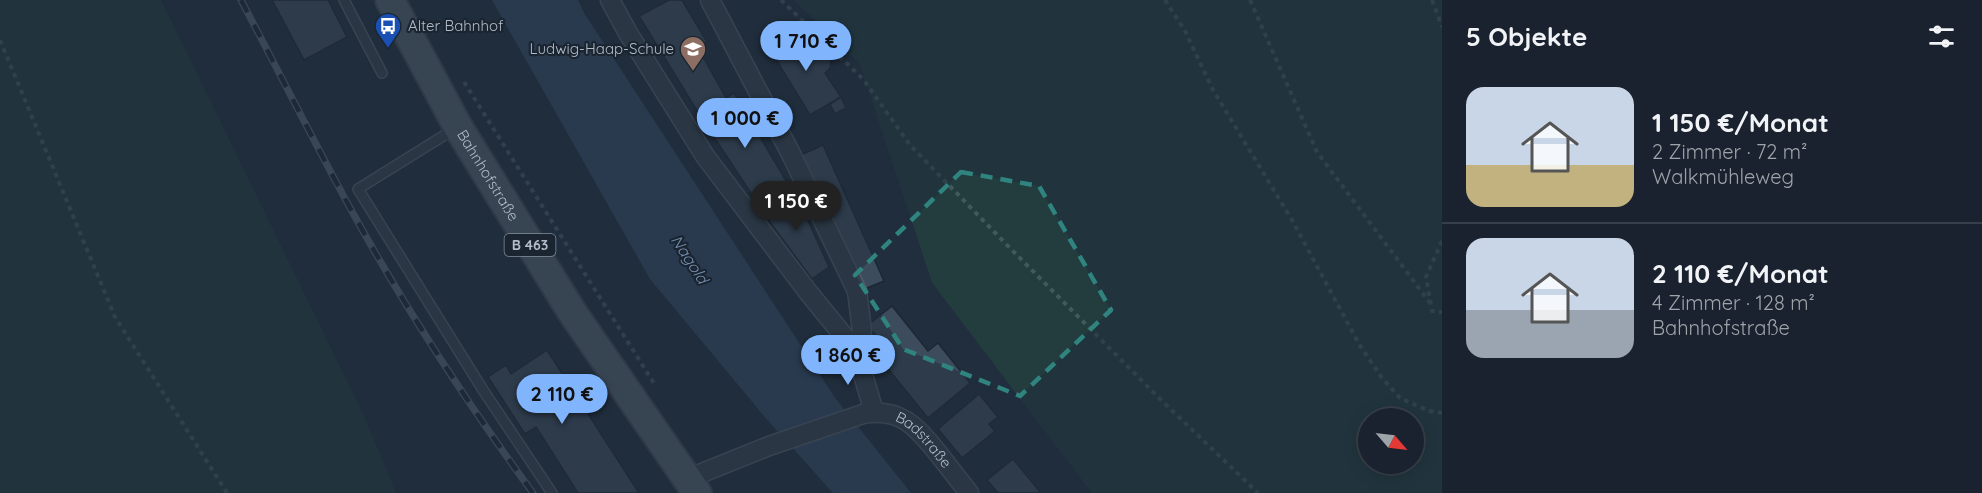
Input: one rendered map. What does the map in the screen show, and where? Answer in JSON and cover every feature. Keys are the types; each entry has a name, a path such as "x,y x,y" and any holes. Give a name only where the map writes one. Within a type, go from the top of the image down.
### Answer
{"main road":[{"name":"Bahnhofstraße","path":"390,0 458,127 572,312 692,486"}],"street":[{"path":"610,0 705,156 808,292 856,351"},
{"path":"692,486 769,446 868,413 856,351 862,331 857,291 791,154 710,0"},
{"name":"Badstraße","path":"868,413 890,413 903,418 917,428 969,493"}],"lane":[{"path":"344,0 382,73"},
{"path":"458,127 358,189 483,390 552,493"}],"path":[{"path":"781,0 863,79 910,145 997,235 1159,398 1258,493"},
{"path":"1165,0 1185,31 1214,90 1292,220 1359,344 1382,378 1400,398 1441,414"},
{"path":"1250,0 1317,152 1430,303"},
{"path":"1432,0 1442,27"},
{"path":"0,40 115,317 228,493"},
{"path":"460,75 657,389"},
{"path":"1442,241 1426,277 1432,311 1442,312"}],"highlighted area":[{"path":"961,172 1039,186 1111,310 1020,396 903,349 855,275"}],"green space":[{"path":"0,0 161,0 365,418 396,493 0,493"},
{"path":"794,0 1442,0 1442,493 1092,493 932,283 860,64"}],"water":[{"name":"Nagold","path":"492,0 578,0 584,13 835,398 911,493 833,493 764,416 650,279"}],"building":[{"path":"272,0 328,0 347,37 304,60"},
{"name":"Ludwig-Haap-Schule","path":"669,0 682,0 707,42 697,46 726,98 699,114 639,16"},
{"path":"800,29 815,54 822,53 831,60 830,68 825,73 841,97 810,115 769,48"},
{"path":"734,93 788,184 760,207 699,114"},
{"path":"841,97 846,108 835,114 830,104"},
{"path":"823,145 884,281 862,290 801,155"},
{"path":"794,190 829,267 812,279 764,214 770,209 766,202 780,191 785,197"},
{"path":"892,306 928,351 938,343 970,383 928,418 876,354 885,347 868,325"},
{"path":"547,350 639,493 578,493 536,427 525,434 488,377 506,365 511,374"},
{"path":"979,394 998,417 989,424 995,431 962,458 938,429"},
{"path":"1013,459 1041,493 998,493 987,480"}],"railway":[{"path":"241,0 369,242 413,316 460,388 533,493"}],"place":[{"name":"Alter Bahnhof","path":"388,49"},
{"name":"Ludwig-Haap-Schule","path":"693,72"}]}
